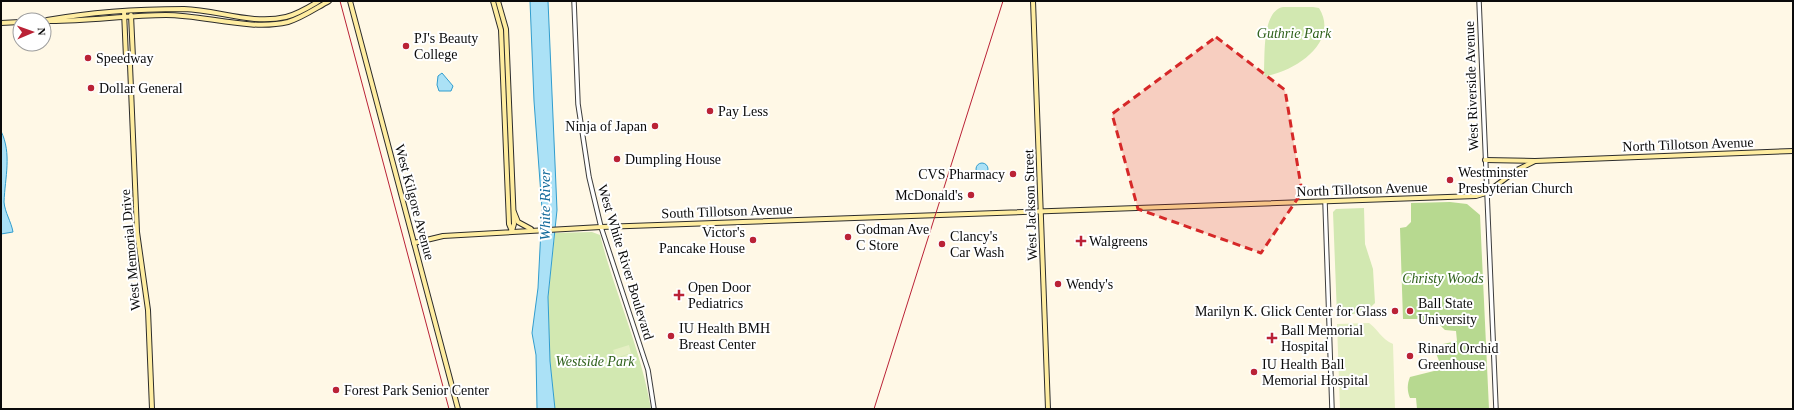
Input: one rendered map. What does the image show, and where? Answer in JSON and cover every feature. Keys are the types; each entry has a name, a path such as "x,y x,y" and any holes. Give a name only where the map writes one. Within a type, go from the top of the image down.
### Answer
{"main road":[{"path":"52,21 185,15 249,24 270,24 288,21 310,9 319,1"},
{"path":"52,20 104,12 164,9 206,11 250,19 270,20 287,17 329,1"},
{"name":"West Kilgore Avenue","path":"350,1 458,409"},
{"path":"493,1 501,30 508,224 512,231"},
{"path":"498,1 506,29 514,224 512,231"},
{"name":"West Jackson Street","path":"1033,1 1042,210 1048,409"},
{"name":"West Memorial Drive","path":"124,11 126,58 130,65"},
{"name":"West Memorial Drive","path":"130,11 133,58 130,65 137,232 148,310 152,409"},
{"path":"1,23 12,22"},
{"name":"North Tillotson Avenue","path":"1042,210 1476,196 1486,193 1517,170 1536,161 1793,151"},
{"path":"1485,160 1536,161"},
{"path":"513,207 518,222 527,229"},
{"name":"South Tillotson Avenue","path":"527,229 535,230 1042,210"},
{"path":"414,243 443,236 527,229"}],"street":[{"name":"West White River Boulevard","path":"574,1 575,49 581,130 589,177 601,227 648,370 654,409"},
{"name":"West Riverside Avenue","path":"1479,1 1496,409"},
{"path":"1325,202 1332,409"}],"highlighted area":[{"path":"1216,37 1285,90 1302,192 1261,253 1138,209 1112,114"}],"green space":[{"name":"Guthrie Park","path":"1283,7 1319,8 1324,20 1324,32 1319,43 1311,53 1301,61 1289,68 1266,76 1264,73 1264,56 1268,25 1271,16 1276,10"},
{"name":"Christy Woods","path":"1450,202 1467,204 1480,215 1489,409 1417,409 1416,398 1410,398 1408,393 1410,377 1442,369 1436,353 1443,344 1457,341 1456,331 1445,330 1434,319 1426,322 1417,319 1403,319 1400,228 1406,227 1411,222 1411,203"},
{"path":"1364,208 1365,244 1373,269 1375,303 1367,310 1362,312 1337,315 1333,212 1336,209"},
{"name":"Westside Park","path":"592,232 600,235 641,365 651,409 555,409 550,361 548,297 555,233"},
{"path":"1369,323 1382,337 1393,344 1395,409 1340,409 1337,324"},
{"path":"629,345 631,353 616,358 613,350"},
{"path":"632,353 634,361 618,366 616,359"}],"water":[{"name":"White River","path":"530,1 548,1 557,210 548,297 550,361 555,409 537,409 536,355 532,333 538,288 542,209 534,101"},
{"path":"442,73 453,86 451,91 439,91 437,85 438,76"},
{"path":"1,131 7,157 4,202 13,232 1,234"},
{"path":"982,163 986,165 988,169 986,173 982,175 978,173 976,169 978,165"}],"railway":[{"path":"340,1 449,409"},
{"path":"874,409 1003,1"}],"place":[{"name":"PJ's Beauty College","path":"406,46"},
{"name":"Speedway","path":"88,58"},
{"name":"Dollar General","path":"91,88"},
{"name":"Pay Less","path":"710,111"},
{"name":"Ninja of Japan","path":"655,126"},
{"name":"Dumpling House","path":"617,159"},
{"name":"CVS Pharmacy","path":"1013,174"},
{"name":"Westminster Presbyterian Church","path":"1450,180"},
{"name":"McDonald's","path":"971,195"},
{"name":"Godman Ave C Store","path":"848,237"},
{"name":"Victor's Pancake House","path":"753,240"},
{"name":"Walgreens","path":"1081,241"},
{"name":"Clancy's Car Wash","path":"942,244"},
{"name":"Wendy's","path":"1058,284"},
{"name":"Open Door Pediatrics","path":"679,295"},
{"name":"Marilyn K. Glick Center for Glass","path":"1395,311"},
{"name":"Ball State University","path":"1410,311"},
{"name":"IU Health BMH Breast Center","path":"671,336"},
{"name":"Ball Memorial Hospital","path":"1272,338"},
{"name":"Rinard Orchid Greenhouse","path":"1410,356"},
{"name":"IU Health Ball Memorial Hospital","path":"1254,372"},
{"name":"Forest Park Senior Center","path":"336,390"}]}
